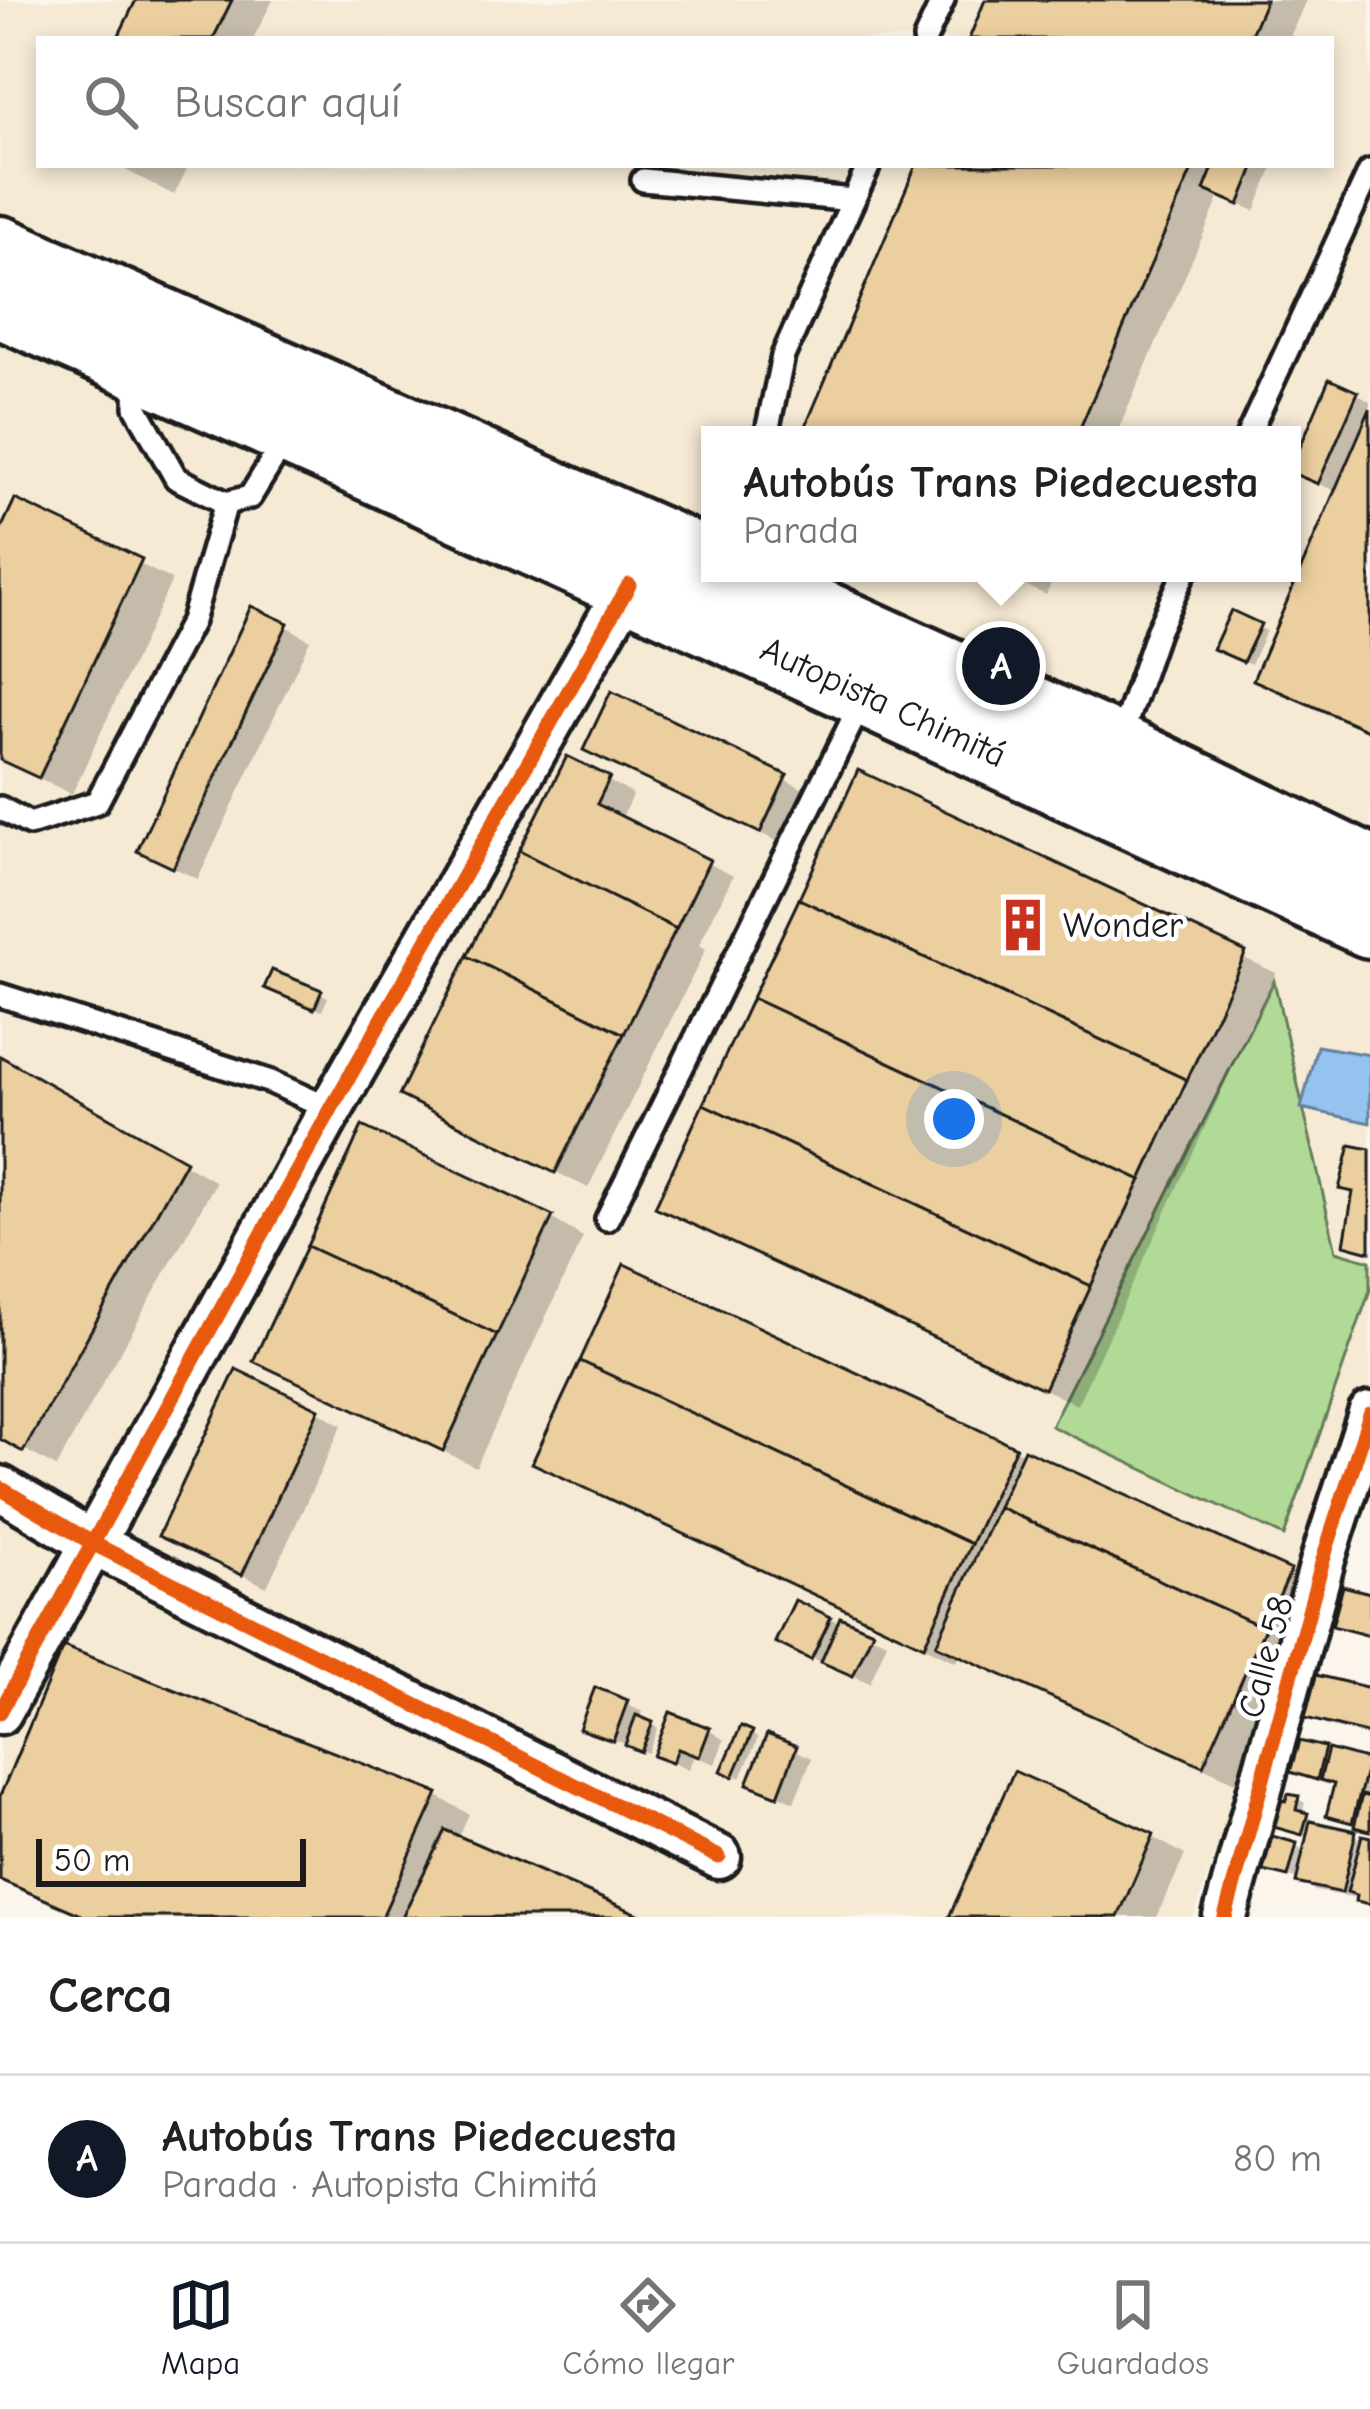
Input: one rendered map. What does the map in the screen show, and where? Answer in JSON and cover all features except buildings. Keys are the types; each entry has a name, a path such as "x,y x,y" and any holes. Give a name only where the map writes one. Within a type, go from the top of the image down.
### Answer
{"highway":[{"path":"0,250 701,560"},
{"name":"Autopista Chimitá","path":"0,304 1370,924"},
{"name":"Autopista Chimitá","path":"758,582 815,601 1370,870"}],"street":[{"path":"0,1712 331,1109 629,585"},
{"name":"Calle 58","path":"1226,1917 1324,1556 1370,1414"},
{"path":"0,1488 94,1544 718,1856"}],"lane":[{"path":"926,36 943,0"},
{"path":"768,426 783,356 867,168"},
{"path":"1252,426 1370,171"},
{"path":"643,180 853,200"},
{"path":"137,364 136,407 176,478 226,503 250,497 290,432"},
{"path":"0,808 30,824 97,802 192,622 226,503"},
{"path":"1118,748 1157,632 1180,582"},
{"path":"607,1219 866,694"},
{"path":"0,995 272,1082 331,1109"}],"shaded area":[{"path":"0,0 1370,0 1370,1386 1194,1917 106,1917 0,1868"}],"green space":[{"path":"1274,981 1336,1251 1370,1261 1370,1290 1284,1536 1051,1426"}],"water":[{"path":"1317,1046 1370,1055 1370,1123 1301,1108"}],"cycle path":[{"path":"0,1712 331,1109 629,585"},
{"path":"1225,1917 1324,1556 1370,1414"},
{"path":"0,1488 94,1544 719,1857"}],"place":[{"name":"Autobús Trans Piedecuesta","path":"1001,666"},
{"name":"Wonder","path":"1023,925"}]}
